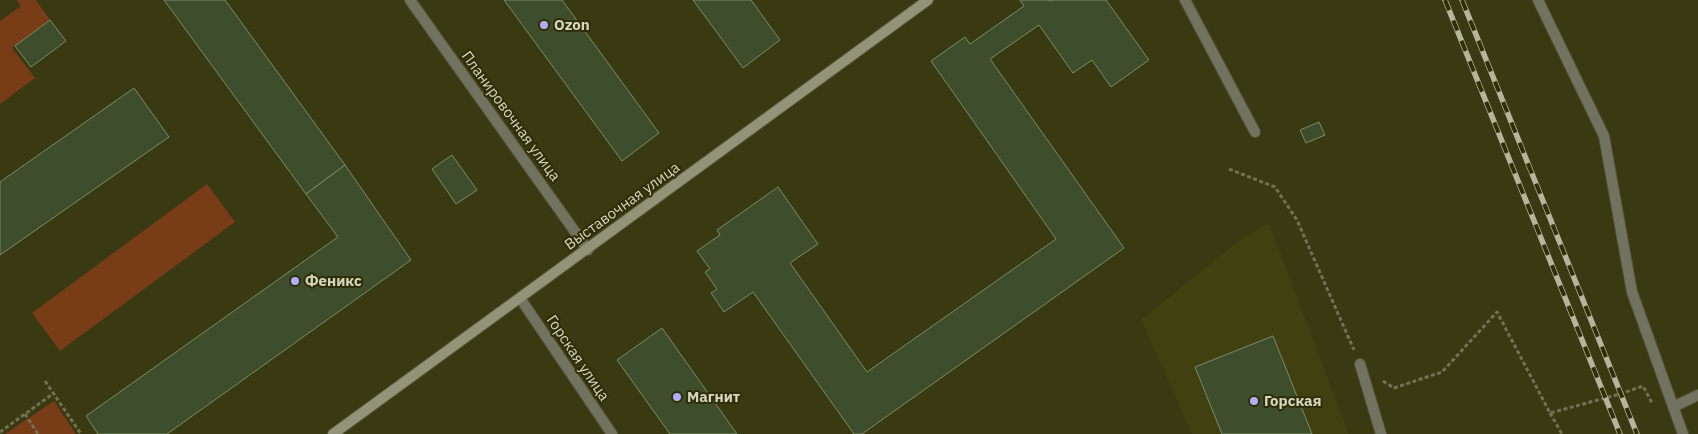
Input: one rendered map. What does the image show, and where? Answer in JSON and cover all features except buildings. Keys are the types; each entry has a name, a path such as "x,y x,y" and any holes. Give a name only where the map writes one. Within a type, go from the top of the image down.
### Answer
{"street":[{"name":"Планировочная улица","path":"410,0 588,250"},
{"name":"Выставочная улица","path":"333,434 588,250 928,0"},
{"path":"1185,0 1255,132"},
{"path":"1538,0 1604,136 1632,292 1683,434"},
{"name":"Горская улица","path":"520,298 612,434"},
{"path":"1360,364 1381,434"},
{"path":"1673,408 1698,395"}],"path":[{"path":"1229,169 1276,187 1297,220 1360,364 1394,388 1442,372 1496,312 1562,434"},
{"path":"45,381 79,432"},
{"path":"1550,413 1643,386 1656,411 1673,408"},
{"path":"0,432 54,393"},
{"path":"25,414 38,434"}],"shaded area":[{"path":"17,0 36,0 50,20 12,48 35,78 0,104 0,21 21,6"},
{"path":"207,184 235,222 60,351 32,313"},
{"path":"1269,223 1349,434 1192,434 1141,320 1241,239"},
{"path":"54,401 76,434 5,434"}],"railway":[{"path":"1445,0 1620,434"},
{"path":"1462,0 1637,434"}],"place":[{"name":"Ozon","path":"544,25"},
{"name":"Феникс","path":"295,281"},
{"name":"Магнит","path":"677,397"},
{"name":"Горская","path":"1254,401"}]}
